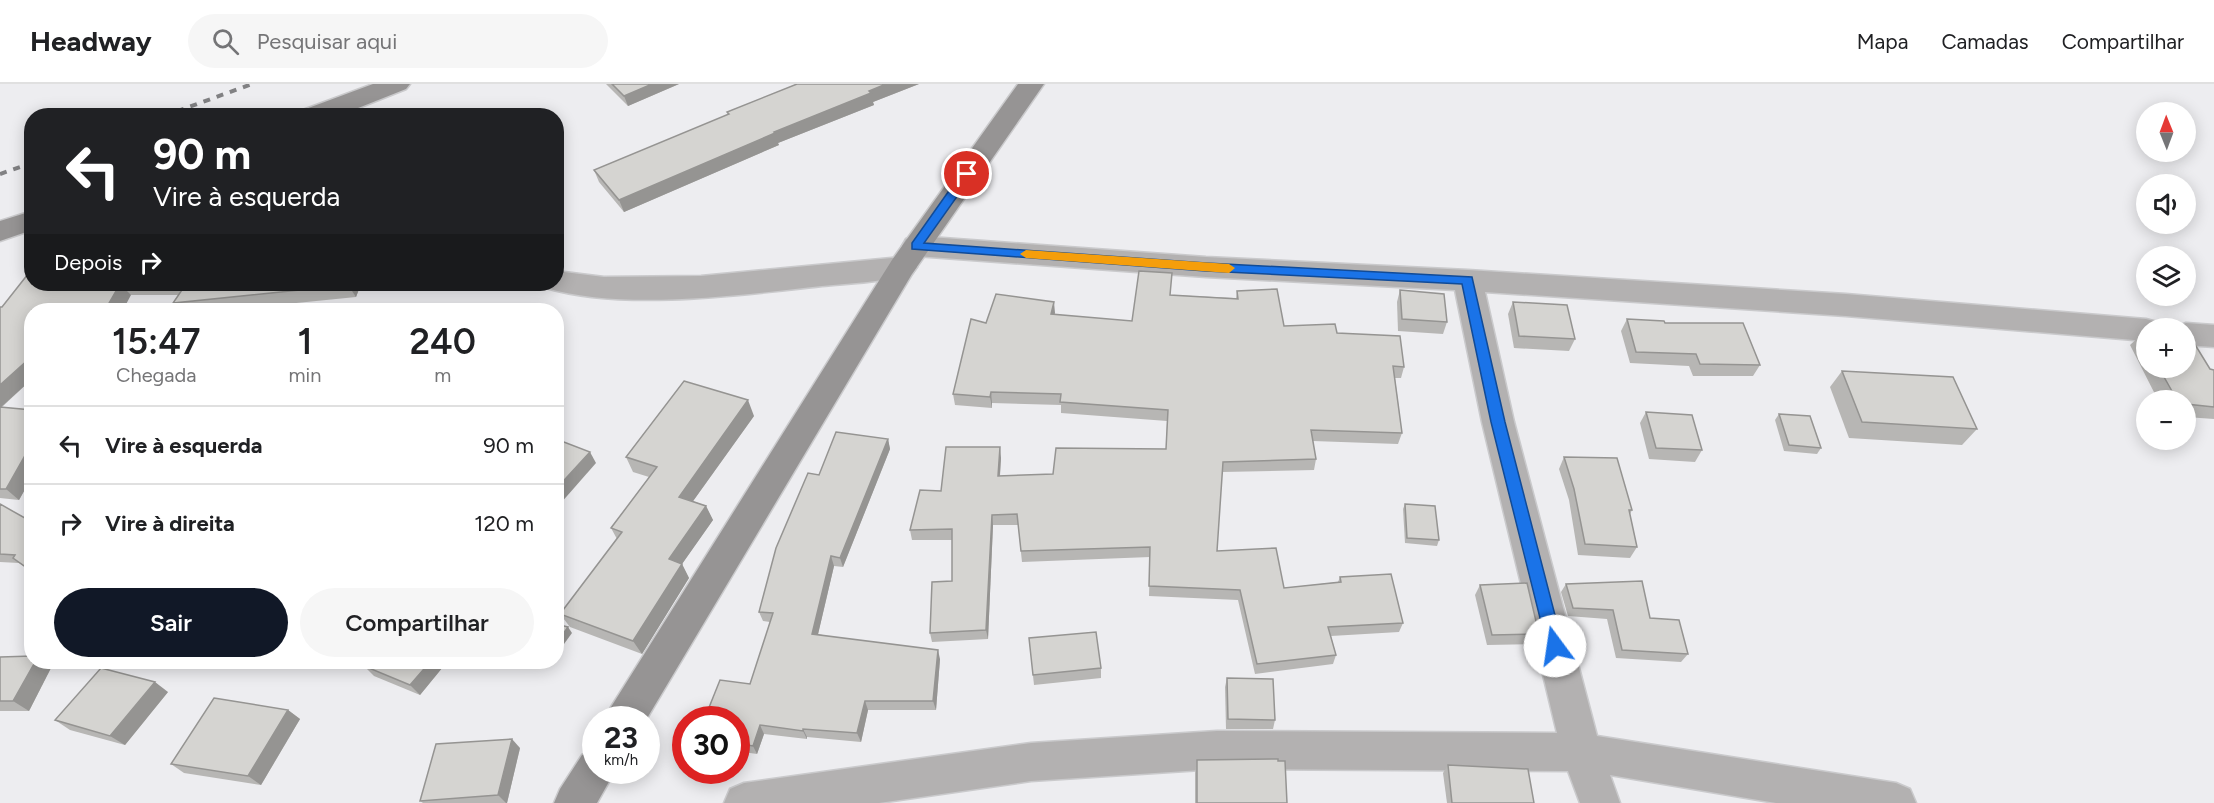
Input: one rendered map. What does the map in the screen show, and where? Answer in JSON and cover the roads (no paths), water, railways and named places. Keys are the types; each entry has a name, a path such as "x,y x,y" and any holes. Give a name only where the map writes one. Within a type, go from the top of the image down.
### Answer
{"street":[{"path":"333,108 397,84"},
{"path":"634,706 909,256 1031,84"},
{"path":"0,231 24,223"},
{"path":"564,282 602,287 668,288 753,282 909,256 1468,280 1846,305 2136,329"},
{"path":"1468,280 1498,422 1581,752 1600,803"},
{"path":"2196,335 2214,336"},
{"path":"744,803 1031,762 1217,750 1581,752 1896,803"},
{"path":"574,803 586,784"}],"railway":[{"path":"186,108 252,84"},
{"path":"0,174 24,166"}]}
